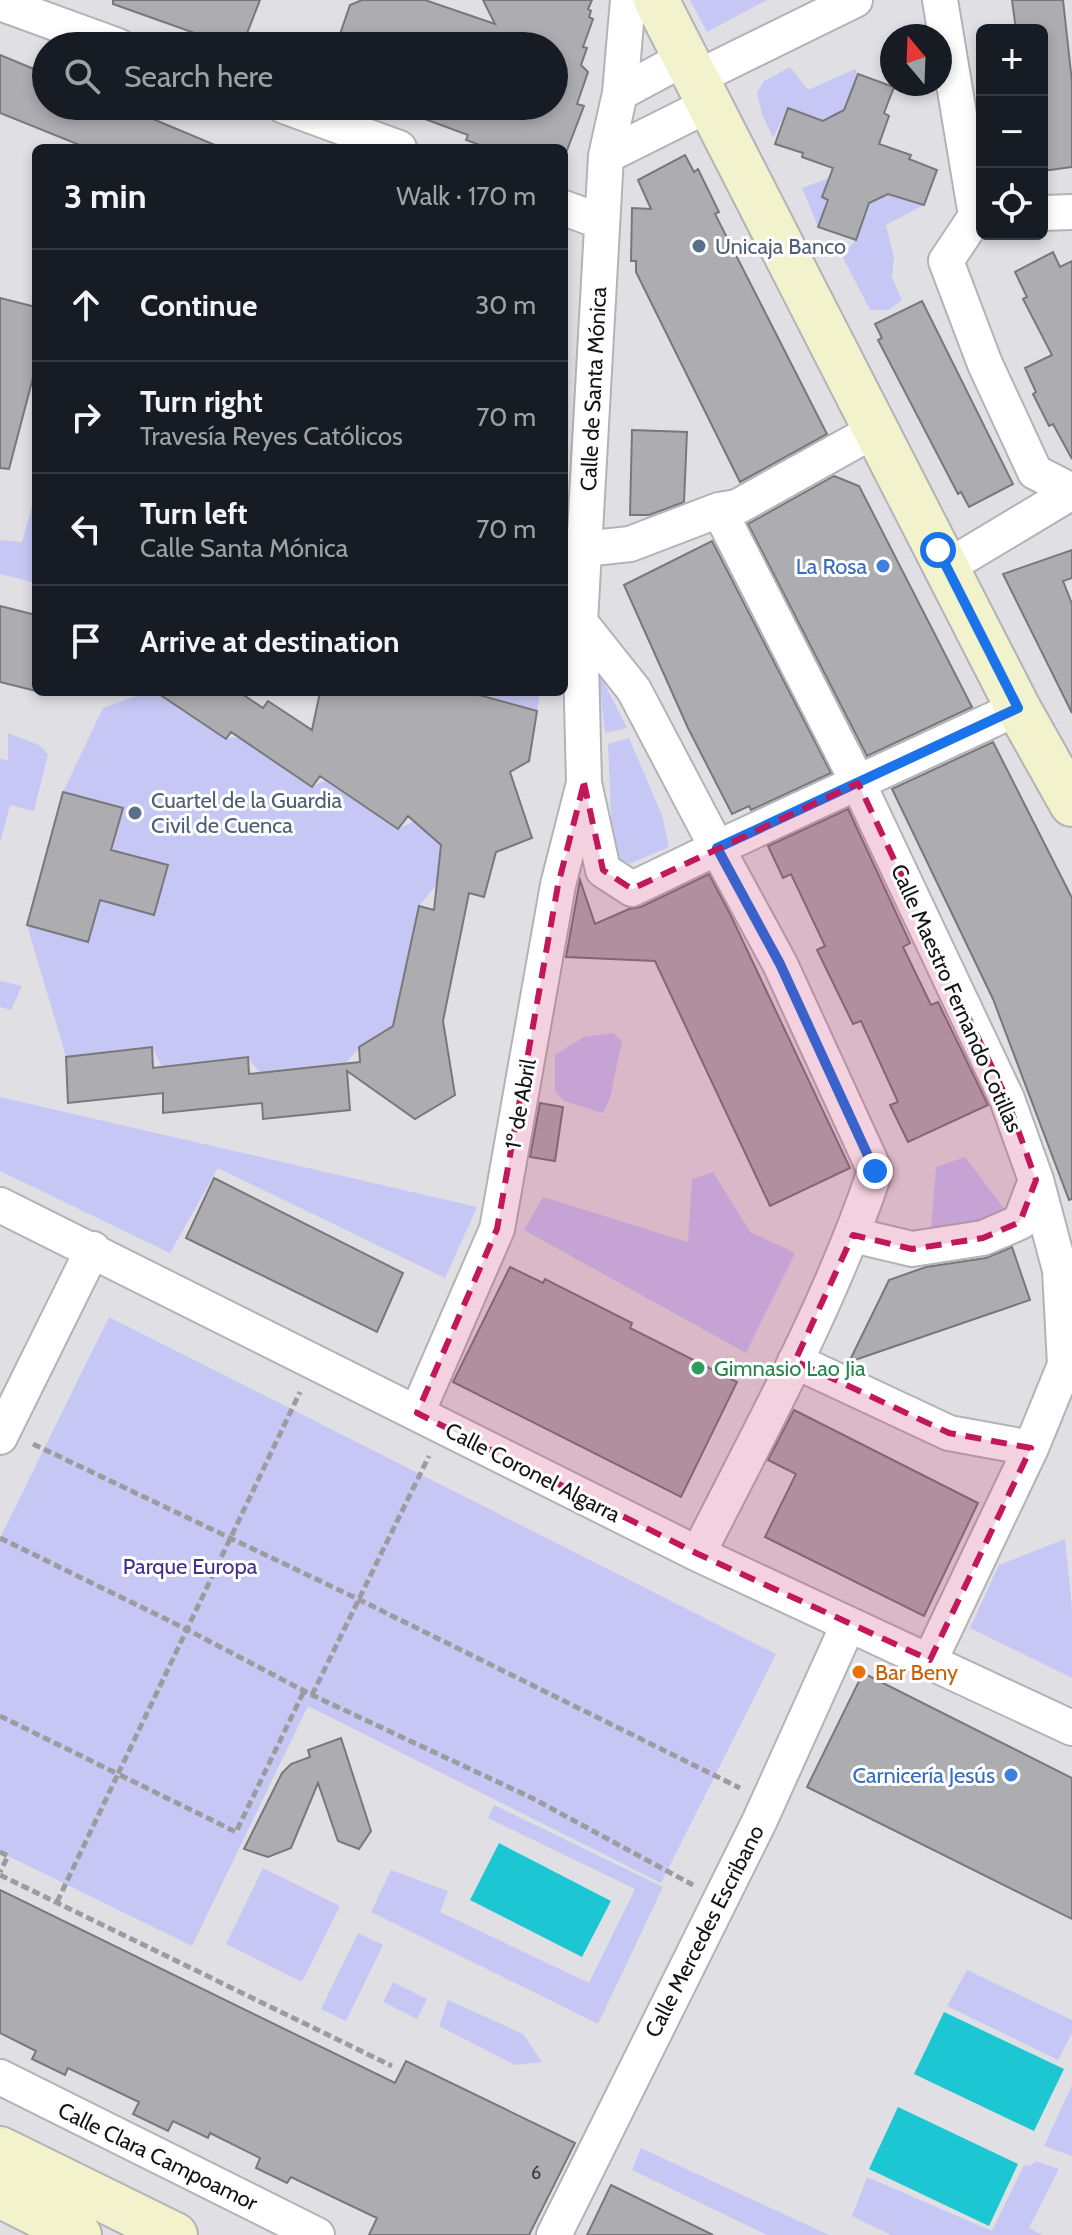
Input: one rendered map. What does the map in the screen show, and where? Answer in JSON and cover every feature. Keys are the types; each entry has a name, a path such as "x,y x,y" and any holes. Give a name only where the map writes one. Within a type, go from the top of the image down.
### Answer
{"main road":[{"path":"656,0 1018,708 1072,804"},
{"path":"0,2149 175,2235"},
{"path":"0,2195 79,2235"}],"street":[{"name":"Calle de Santa Mónica","path":"584,783 580,622 602,222 606,156 620,93 628,0"},
{"path":"606,156 697,80 855,0"},
{"path":"940,0 976,199"},
{"path":"0,3 80,32"},
{"path":"620,93 697,80"},
{"path":"322,120 388,144"},
{"path":"568,209 602,222"},
{"path":"1048,213 1072,212"},
{"path":"976,220 946,261 985,364 1035,472 1072,491"},
{"path":"584,549 630,544 719,510 737,507 877,429"},
{"path":"947,567 1072,491"},
{"name":"Calle Maestro Fernando Cotillas","path":"719,510 858,783 1007,1099 1036,1180 1060,1270 1065,1365 1031,1448 930,1660"},
{"path":"580,622 634,690 780,964 875,1171 853,1235 795,1361 698,1554"},
{"path":"584,783 603,870 632,889 1018,708"},
{"name":"1º de Abril","path":"430,1420 497,1229 558,885 584,783"},
{"path":"853,1235 912,1249 983,1238 1020,1222 1036,1180"},
{"name":"Calle Coronel Algarra","path":"0,1205 698,1554 1072,1728"},
{"path":"2,1433 93,1249"},
{"path":"795,1361 949,1433 1031,1448"},
{"name":"Calle Mercedes Escribano","path":"554,2235 768,1801 848,1625"},
{"name":"Calle Clara Campoamor","path":"0,2077 317,2235"}],"path":[{"path":"57,1903 316,1362"},
{"path":"312,1695 358,1599 430,1420"},
{"path":"2,1433 358,1599 657,1749 768,1801"},
{"path":"0,1538 312,1695 532,1798 720,1899"},
{"path":"0,1716 236,1832 304,1691"},
{"path":"0,1852 8,1856 0,1873 392,2066"}],"highlighted area":[{"path":"584,783 603,870 632,889 858,783 1007,1099 1036,1180 1020,1222 983,1238 912,1249 853,1235 795,1361 949,1433 1031,1448 930,1660 698,1554 417,1413 497,1229 558,885"}],"green space":[{"path":"690,0 767,0 707,32"},
{"path":"790,67 808,90 855,69 858,74 844,110 823,121 788,108 773,138 757,93 764,81"},
{"path":"834,176 828,180 822,196 828,200 818,227 802,188"},
{"path":"888,194 924,205 886,225 894,257 892,278 902,300 888,310 870,310 842,256 856,240 869,203"},
{"path":"32,507 32,582 0,574 0,540 22,542"},
{"path":"598,671 627,728 605,733"},
{"path":"136,696 162,696 225,739 240,737 311,787 326,780 398,829 415,821 441,845 437,884 419,906 406,1019 360,1047 346,1063 260,1073 247,1057 162,1067 152,1047 66,1057 27,925 88,942 100,900 155,915 168,865 111,850 122,808 63,792 103,708"},
{"path":"487,696 539,696 537,711"},
{"path":"8,733 39,745 48,754 34,811 10,805 0,843 0,759 8,760"},
{"path":"629,738 662,815 669,847 629,864 616,858 612,838 608,744"},
{"path":"0,981 22,986 11,1010 0,1007"},
{"path":"613,1033 622,1041 610,1098 603,1113 564,1101 555,1091 555,1055 584,1037"},
{"path":"0,1097 477,1207 445,1278 218,1168 170,1253 0,1171"},
{"path":"965,1157 1009,1215 980,1228 931,1229 936,1167"},
{"path":"713,1172 750,1232 795,1253 746,1353 524,1230 543,1197 688,1242 692,1179"},
{"name":"Parque Europa","path":"109,1317 776,1654 661,1883 308,1706 192,1946 0,1852 0,1538"},
{"path":"1065,1539 1072,1608 1072,1678 970,1628 999,1565"},
{"path":"494,1805 663,1887 598,2024 371,1912 391,1870 448,1891 440,1912 589,1983 635,1889 488,1818"},
{"path":"263,1868 340,1906 302,1982 226,1944"},
{"path":"358,1933 383,1945 346,2021 321,2009"},
{"path":"967,1970 1072,2020 1072,2033 1058,2060 947,2006"},
{"path":"393,1982 427,1999 417,2019 383,2002"},
{"path":"448,2000 523,2034 542,2062 515,2065 439,2026"},
{"path":"1072,2085 1072,2156 1044,2146"},
{"path":"641,2148 829,2235 767,2235 632,2170"},
{"path":"1036,2161 1059,2169 1029,2228 1042,2235 891,2235 852,2216 867,2177 992,2231 1024,2165 1030,2166"}],"shaded area":[{"path":"499,1843 611,1901 582,1957 470,1900"},
{"path":"944,2012 1064,2069 1034,2131 914,2074"},
{"path":"898,2107 1018,2164 989,2226 869,2169"}],"building":[{"path":"113,0 260,0 247,32 192,32 113,4"},
{"path":"362,0 425,0 495,24 483,0 592,0 588,9 591,11 589,17 593,19 583,47 587,48 581,65 588,72 577,104 584,106 568,148 568,144 477,144 466,140 468,135 428,120 568,120 568,32 341,32 350,5"},
{"path":"1012,0 1063,0 1072,82 1072,167 1048,170 1048,24 1015,24"},
{"path":"0,55 32,68 32,120 155,120 212,144 77,144 0,113"},
{"path":"858,74 880,82 880,96 891,96 884,113 889,116 879,144 911,155 909,159 937,170 924,205 888,194 869,203 856,240 818,227 828,200 822,197 833,168 775,144 788,108 823,121 844,110"},
{"path":"685,155 694,172 698,169 719,212 715,214 827,434 740,482 636,272 636,261 631,261 632,208 651,209 638,180"},
{"path":"1053,252 1060,267 1072,261 1072,459 1053,424 1049,426 1033,394 1036,392 1025,368 1052,355 1023,299 1027,297 1015,272"},
{"path":"0,298 32,306 32,381 9,469 0,468"},
{"path":"922,301 1013,484 969,507 961,492 958,494 878,340 882,338 875,324"},
{"path":"632,430 687,432 684,502 649,515 630,515"},
{"path":"834,476 859,486 972,707 867,756 748,524"},
{"path":"712,541 831,773 751,810 749,806 732,814 688,728 624,585"},
{"path":"1072,550 1072,578 1063,581 1072,604 1072,713 1003,574"},
{"path":"0,606 32,614 32,690 0,682"},
{"path":"162,696 245,696 263,708 268,701 312,730 319,696 483,696 537,711 529,761 510,772 532,838 496,852 484,897 469,893 443,1021 455,1095 415,1119 347,1071 350,1110 263,1119 262,1103 163,1113 163,1093 68,1103 66,1057 152,1047 153,1068 248,1057 249,1074 360,1062 359,1047 393,1026 419,906 434,910 441,845 408,816 398,829 320,776 312,787 231,732 226,739"},
{"path":"993,742 1072,898 1072,1199 1069,1200 993,999 892,789"},
{"path":"63,792 123,808 111,850 168,865 154,915 100,900 88,942 27,925"},
{"path":"848,809 910,943 903,947 931,1005 938,1002 988,1105 908,1142 890,1105 898,1102 861,1021 853,1024 817,950 825,946 791,874 783,878 768,846"},
{"path":"709,874 850,1168 770,1206 655,961 566,957 580,880 595,924 641,907"},
{"path":"540,1103 563,1107 555,1161 530,1157"},
{"path":"214,1178 403,1273 377,1332 186,1238"},
{"path":"1012,1247 1030,1300 849,1362 889,1280 926,1267 986,1258"},
{"path":"510,1267 543,1283 545,1279 632,1323 630,1328 737,1382 681,1497 453,1382"},
{"path":"794,1410 978,1503 924,1616 765,1537 796,1474 768,1460"},
{"path":"863,1673 1072,1778 1072,1919 807,1787"},
{"path":"341,1738 371,1831 359,1849 338,1841 318,1783 291,1848 268,1857 244,1849 282,1773 291,1764 310,1757 308,1750"},
{"path":"0,1890 395,2083 406,2061 575,2143 529,2235 369,2235 377,2218 291,2177 287,2183 256,2168 260,2158 210,2133 208,2138 173,2121 168,2131 133,2114 139,2102 68,2068 65,2075 32,2059 36,2051 0,2033"},
{"path":"611,2185 713,2235 587,2235"}],"place":[{"name":"Unicaja Banco","path":"699,246"},
{"name":"La Rosa","path":"883,566"},
{"name":"Cuartel de la Guardia Civil de Cuenca","path":"135,813"},
{"name":"Gimnasio Lao Jia","path":"698,1368"},
{"name":"Bar Beny","path":"859,1672"},
{"name":"Carnicería Jesús","path":"1011,1775"}],"route":[{"path":"875,1171 780,964 717,848 1018,708 938,550"}]}
